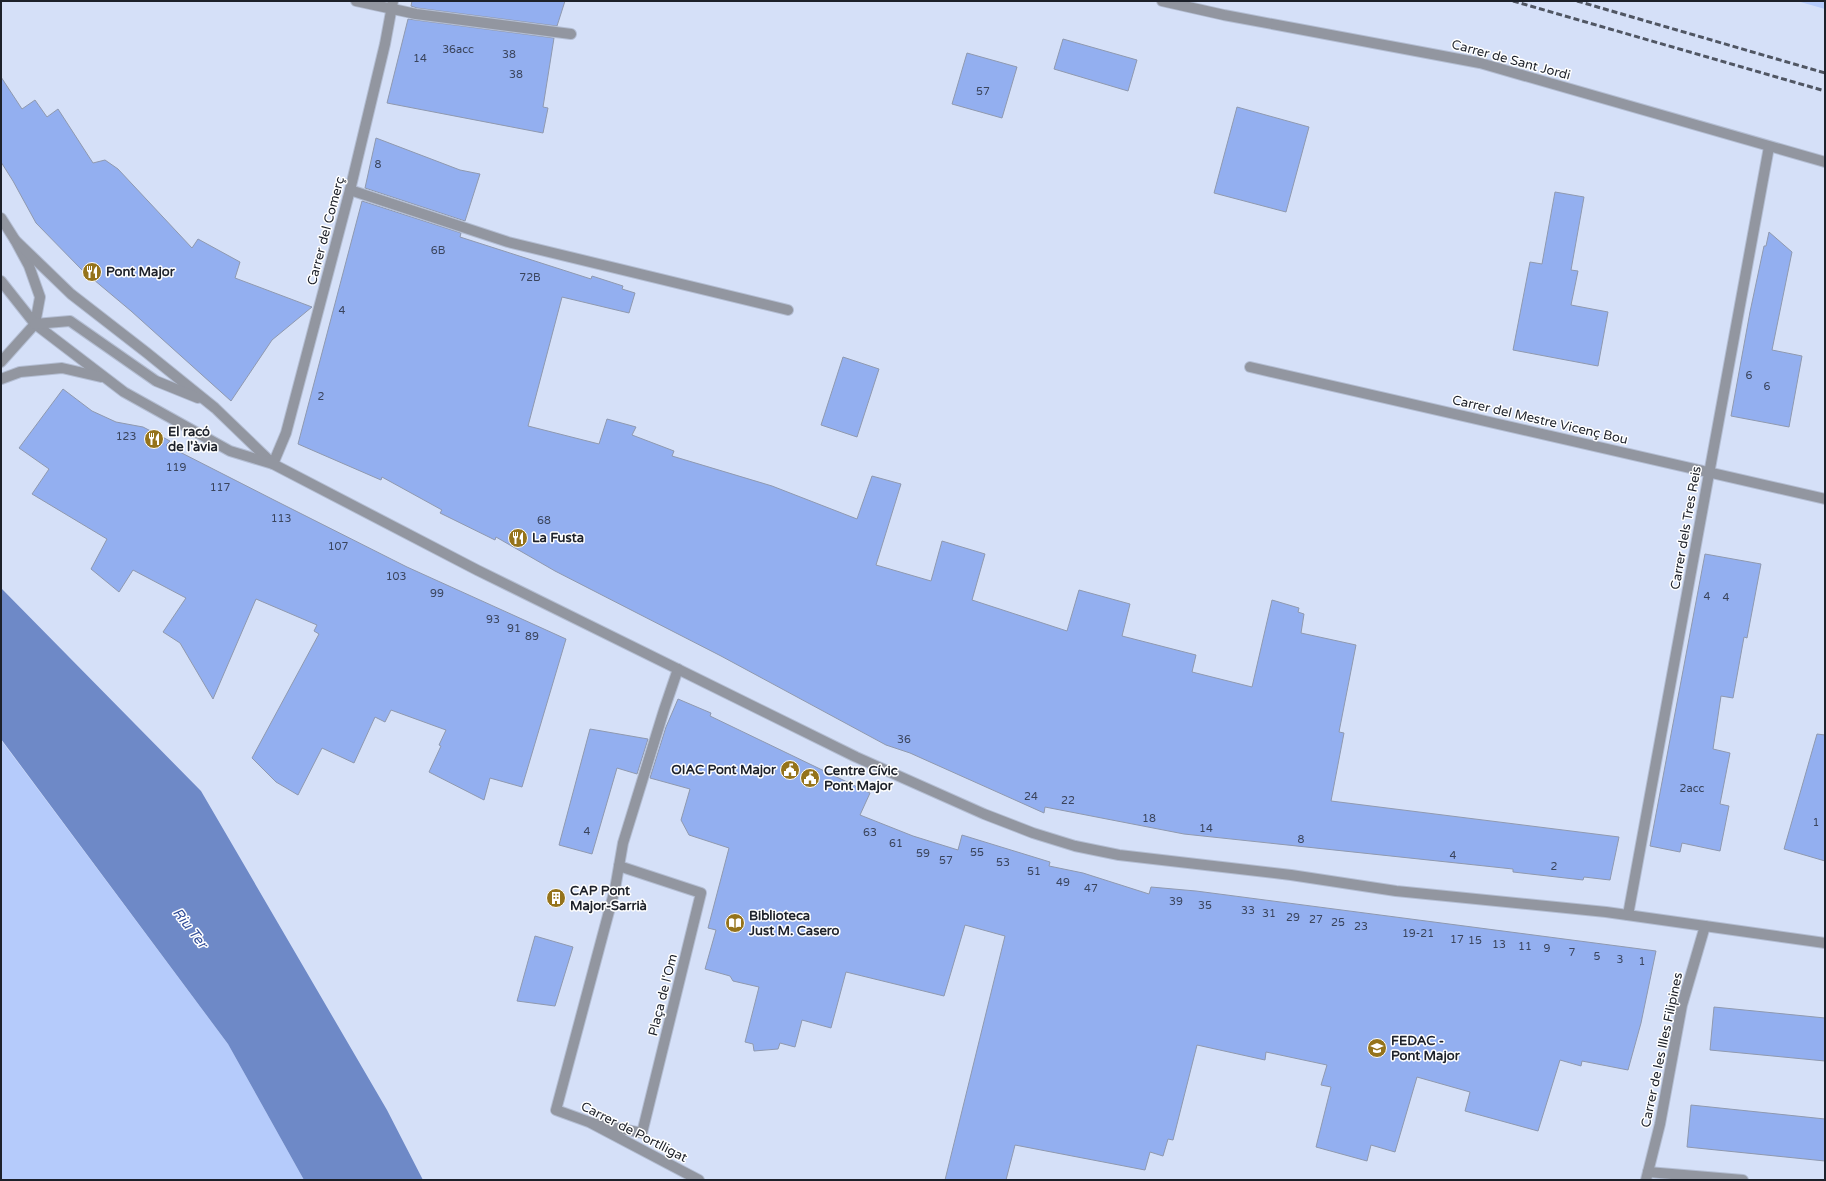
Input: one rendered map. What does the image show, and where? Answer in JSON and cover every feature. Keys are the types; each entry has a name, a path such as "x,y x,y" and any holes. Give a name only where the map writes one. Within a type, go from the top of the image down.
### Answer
{"street":[{"path":"356,1 392,4 416,14 571,34"},
{"name":"Carrer de Sant Jordi","path":"1162,1 1224,15 1480,62 1825,162"},
{"name":"Carrer del Comerç","path":"273,464 286,433 350,190 385,44 392,4"},
{"name":"Carrer dels Tres Reis","path":"1628,915 1769,147"},
{"path":"350,190 508,242 788,310"},
{"path":"1,218 29,266 40,297 35,324 1,362"},
{"path":"15,240 71,294 207,402 273,464"},
{"path":"1,281 35,324 105,378 124,392 230,451 273,464 477,570 878,766 984,814 1034,833 1075,846 1119,855 1291,875 1396,891 1628,915 1650,920 1705,926 1825,943"},
{"path":"35,324 70,321 156,381 207,402"},
{"name":"Carrer del Mestre Vicenç Bou","path":"1250,367 1825,499"},
{"path":"1,379 20,372 62,368 105,378"},
{"path":"619,866 623,843 678,669"},
{"name":"Carrer de Portlligat","path":"619,866 615,889 556,1110 589,1122 699,1180"},
{"name":"Plaça de l'Om","path":"589,1122 642,1133 701,893 619,866"},
{"name":"Carrer de les Illes Filipines","path":"1647,1176 1660,1124 1682,1006 1705,926"},
{"path":"1647,1176 1743,1180"}],"shaded area":[{"path":"1797,1 1825,1 1825,9"},
{"path":"1,740 228,1044 304,1180 1,1180"}],"water":[{"name":"Riu Ter","path":"1,588 201,791 387,1110 423,1180 304,1180 228,1044 1,739"}],"building":[{"path":"412,1 565,1 557,26 417,8 411,6"},
{"path":"408,19 554,38 543,107 548,108 543,133 387,103"},
{"path":"1063,39 1137,60 1128,91 1054,69"},
{"path":"967,53 1017,67 1002,118 952,104"},
{"path":"1,77 22,109 35,100 47,117 58,109 93,163 105,160 118,169 192,248 198,239 240,262 235,278 312,307 272,340 231,401 131,311 81,269 36,223 1,162"},
{"path":"1237,107 1309,127 1286,212 1214,193"},
{"path":"376,138 460,170 480,174 465,221 365,188"},
{"path":"1555,192 1584,197 1571,270 1578,271 1571,305 1608,312 1598,366 1513,350 1530,262 1542,264"},
{"path":"362,201 461,233 460,237 591,279 592,276 623,286 622,289 635,293 629,313 562,297 528,426 599,444 607,419 636,427 632,435 674,451 672,456 772,486 857,519 872,476 901,484 876,565 931,581 942,541 985,554 972,600 1067,631 1079,590 1130,604 1122,636 1196,655 1192,672 1252,687 1272,600 1299,608 1298,612 1304,614 1301,633 1356,645 1339,732 1344,733 1331,801 1619,837 1610,880 1584,877 1583,880 1513,872 1513,869 1184,834 1045,807 1044,813 910,753 886,745 721,656 555,571 496,537 495,540 440,513 442,510 382,477 381,480 298,444"},
{"path":"1769,232 1792,252 1772,350 1802,356 1789,427 1731,416 1750,312 1764,246 1766,246"},
{"path":"843,357 879,369 857,437 821,425"},
{"path":"63,389 92,411 116,422 143,427 170,441 166,445 407,567 566,639 522,787 490,778 484,800 429,772 441,746 439,745 446,730 391,710 385,722 375,717 354,763 322,748 298,795 276,782 252,758 319,634 314,631 317,625 256,599 213,699 180,643 163,632 186,598 133,570 119,592 91,569 107,539 32,494 49,469 19,448"},
{"path":"1705,554 1761,564 1747,638 1744,637 1733,698 1721,696 1713,749 1730,753 1720,804 1729,806 1720,851 1682,843 1680,852 1650,846"},
{"path":"678,699 711,713 710,716 870,793 860,815 913,836 958,850 962,835 1050,862 1049,866 1083,873 1149,894 1151,887 1196,891 1656,951 1641,1023 1628,1070 1582,1061 1581,1066 1560,1060 1538,1131 1465,1111 1470,1092 1417,1077 1395,1152 1371,1145 1367,1161 1316,1147 1331,1087 1321,1085 1327,1065 1266,1052 1265,1060 1197,1045 1173,1140 1168,1139 1163,1156 1150,1152 1145,1170 1015,1145 1006,1180 945,1180 1005,936 965,925 944,996 846,972 831,1028 802,1020 795,1047 780,1043 778,1049 754,1051 753,1044 745,1042 759,987 733,981 730,976 705,969 716,930 708,928 729,848 689,835 681,820 690,789 650,778 666,727"},
{"path":"590,729 648,739 637,774 617,768 592,854 559,845"},
{"path":"1817,734 1825,735 1825,861 1784,849"},
{"path":"535,936 573,947 555,1006 517,1001"},
{"path":"1714,1007 1825,1018 1825,1061 1710,1050"},
{"path":"1691,1105 1825,1119 1825,1161 1687,1147"}],"railway":[{"path":"1513,1 1825,91"},
{"path":"1577,1 1825,73"}],"place":[{"name":"Pont Major","path":"92,272"},
{"name":"El racó de l'àvia","path":"154,439"},
{"name":"La Fusta","path":"518,538"},
{"name":"OIAC Pont Major","path":"790,770"},
{"name":"Centre Cívic Pont Major","path":"810,778"},
{"name":"CAP Pont Major-Sarrià","path":"556,898"},
{"name":"Biblioteca Just M. Casero","path":"735,923"},
{"name":"FEDAC - Pont Major","path":"1377,1048"}]}
